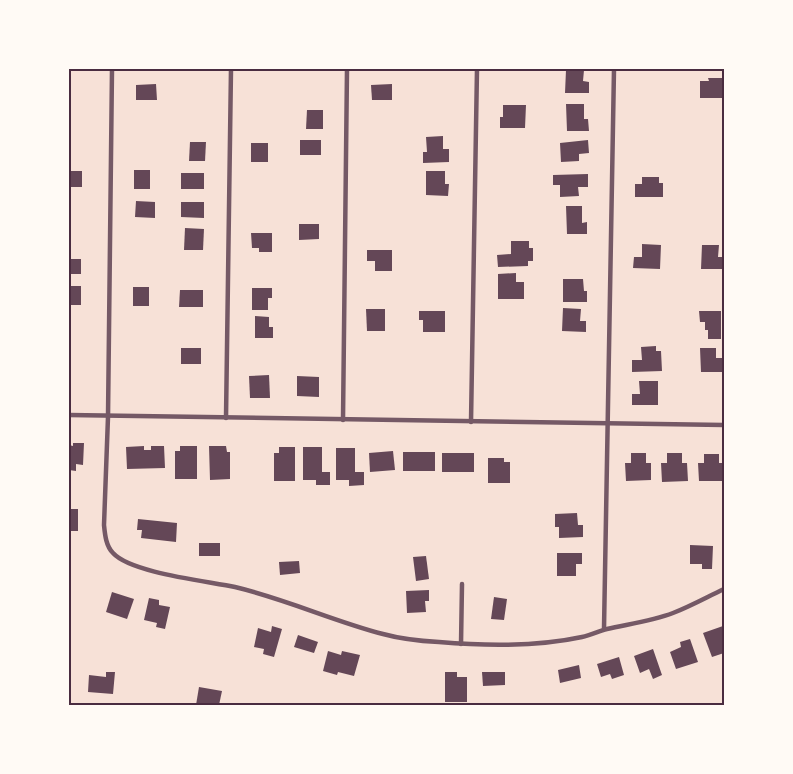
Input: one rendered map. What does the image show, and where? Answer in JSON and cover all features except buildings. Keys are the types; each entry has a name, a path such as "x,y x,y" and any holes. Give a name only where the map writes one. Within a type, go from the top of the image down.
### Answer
{"street":[{"path":"112,69 108,416 104,525 106,540 112,552 120,560 136,568 236,587 262,594 384,635 422,641 461,644 516,644 555,641 583,636 604,629 653,620 672,614 724,588"},
{"path":"226,418 231,69"},
{"path":"343,420 347,69"},
{"path":"471,422 477,69"},
{"path":"604,629 614,69"},
{"path":"69,416 724,425"},
{"path":"461,644 462,584"}]}
